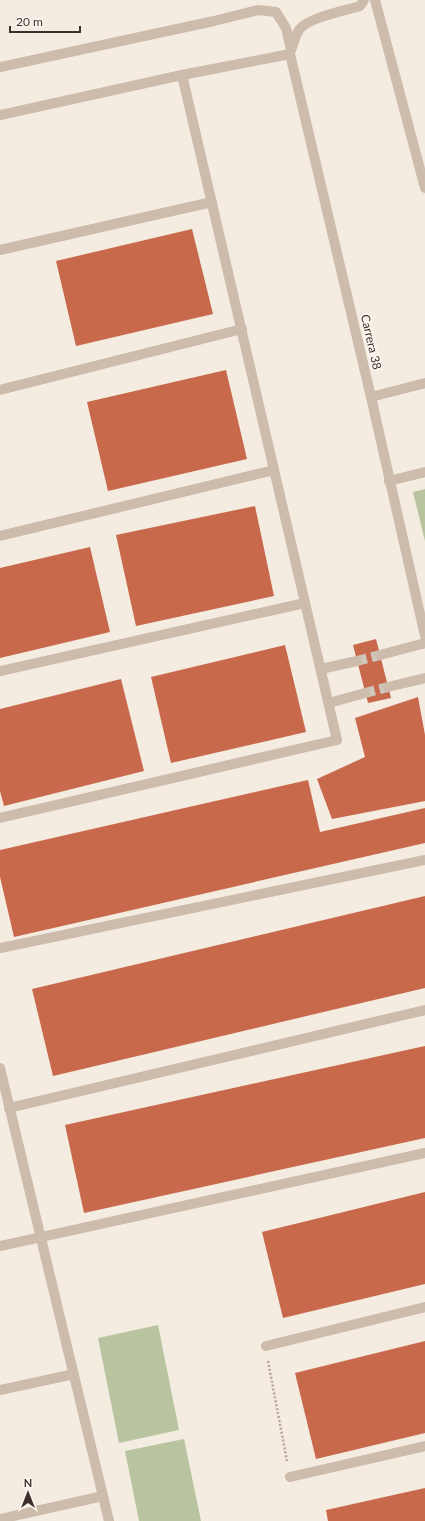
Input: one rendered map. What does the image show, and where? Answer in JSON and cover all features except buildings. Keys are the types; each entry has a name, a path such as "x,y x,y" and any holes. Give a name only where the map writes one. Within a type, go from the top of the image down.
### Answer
{"street":[{"path":"0,115 290,52 300,28 310,21 360,6 364,0"},
{"path":"375,0 425,188"},
{"name":"Carrera 38","path":"0,67 214,21 258,10 276,12 286,28 290,52 371,396 425,636"},
{"path":"0,818 338,740 182,75"},
{"path":"0,250 212,202"},
{"path":"0,390 242,329"},
{"path":"371,396 420,385 425,382"},
{"path":"0,536 274,470"},
{"path":"389,481 425,472"},
{"path":"0,671 305,603"},
{"path":"380,655 425,643"},
{"path":"321,669 357,660"},
{"path":"388,687 425,678"},
{"path":"329,703 365,693"},
{"path":"0,948 425,860"},
{"path":"9,1108 425,1010"},
{"path":"0,1068 1,1080 41,1238 109,1521"},
{"path":"0,1246 425,1153"},
{"path":"266,1346 425,1307"},
{"path":"0,1390 74,1374"},
{"path":"290,1477 425,1446"},
{"path":"0,1519 103,1496"}],"path":[{"path":"266,1346 290,1477"}],"green space":[{"path":"425,489 425,541 413,492"},
{"path":"158,1325 179,1430 119,1443 98,1338"},
{"path":"184,1439 201,1521 139,1521 125,1451"}],"tunnel":[{"path":"357,661 380,655"},
{"path":"365,693 388,687"}]}
